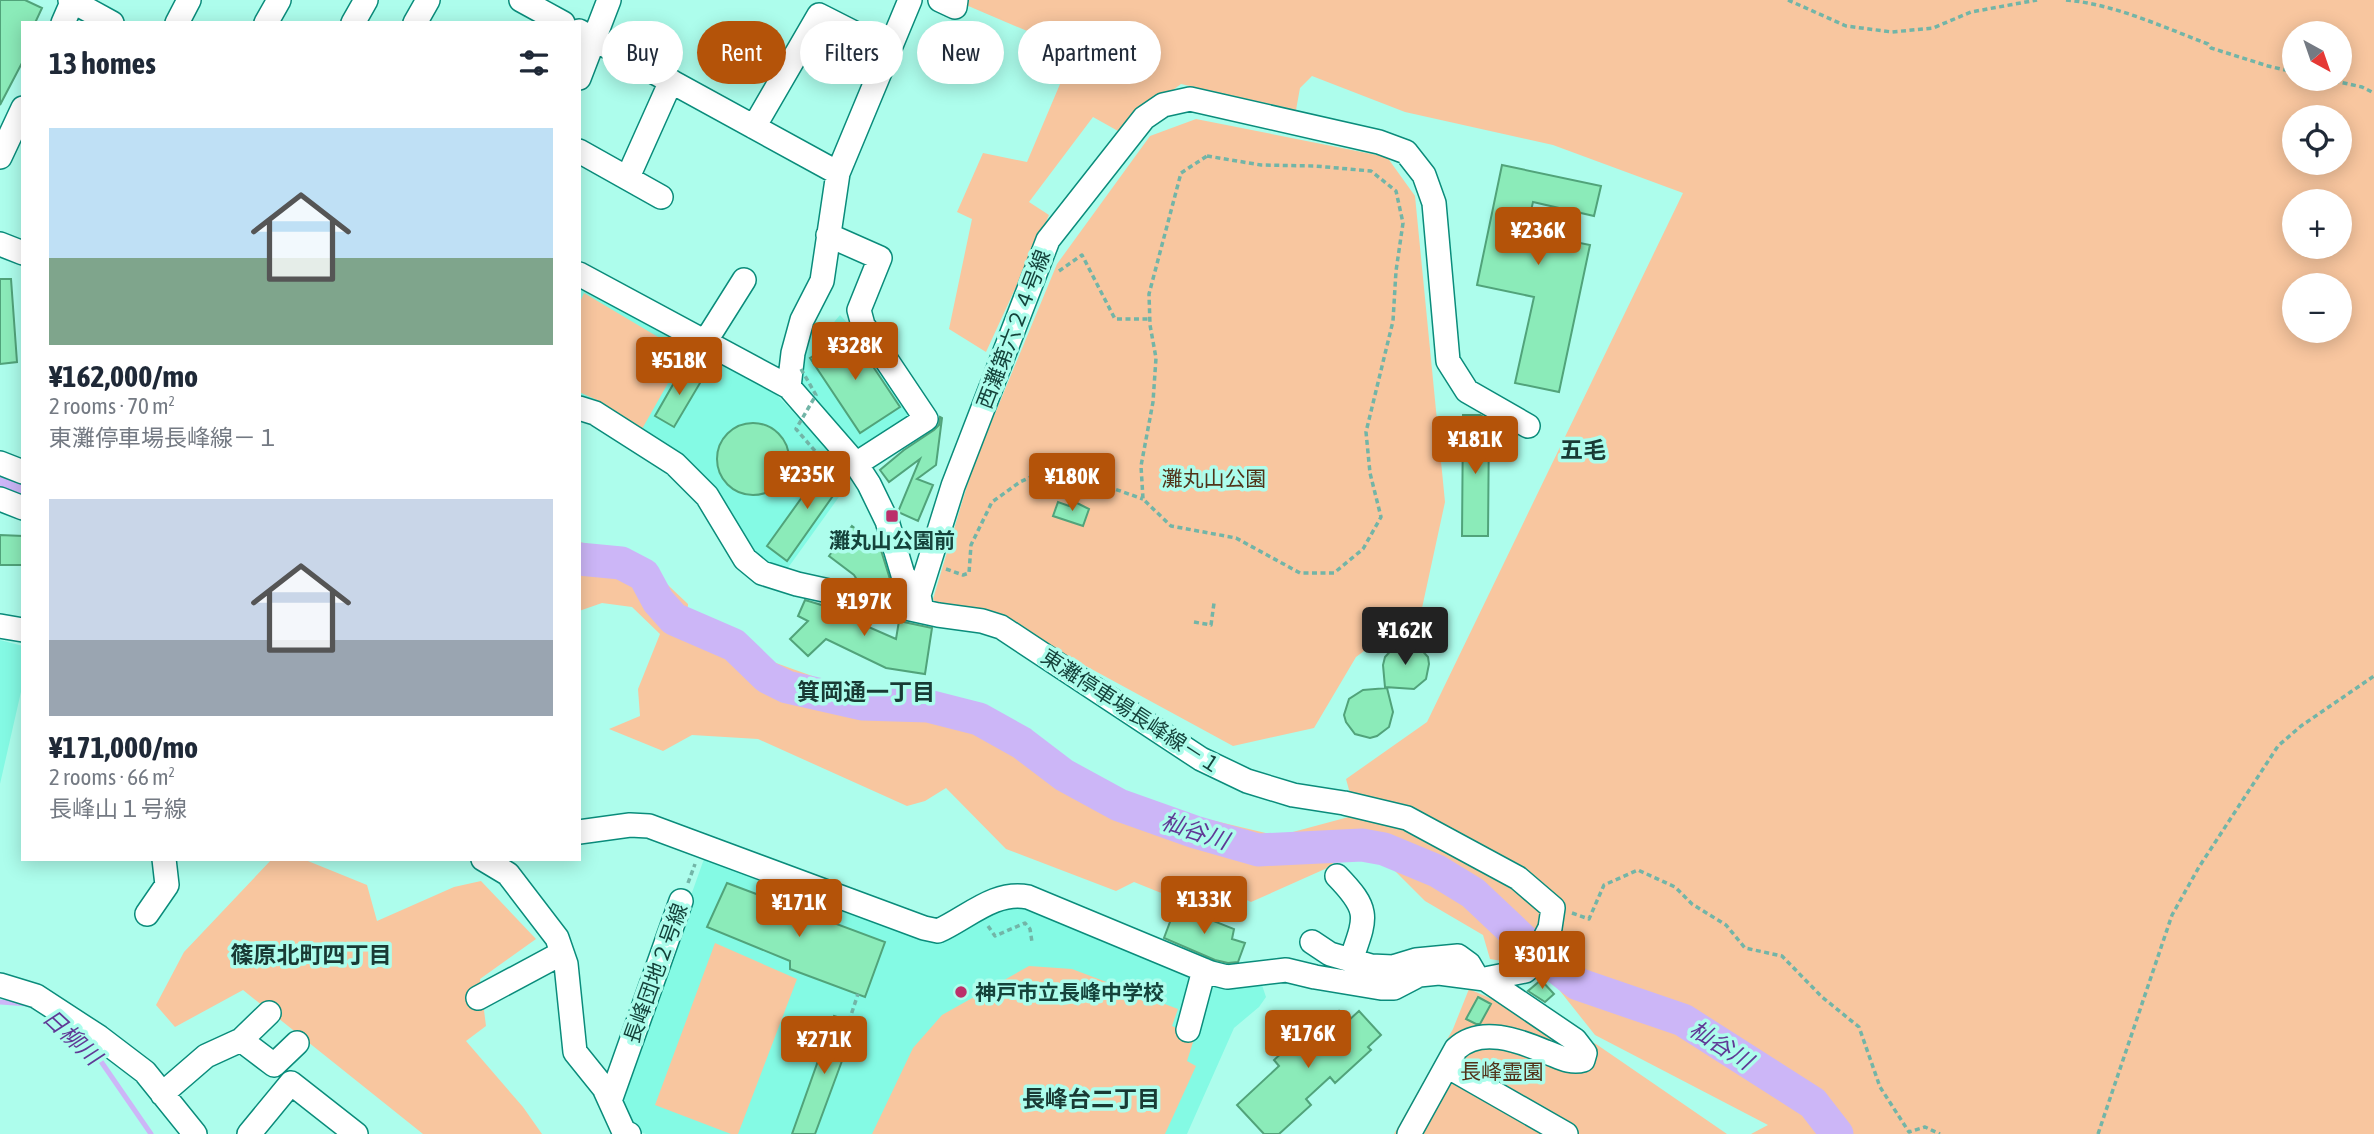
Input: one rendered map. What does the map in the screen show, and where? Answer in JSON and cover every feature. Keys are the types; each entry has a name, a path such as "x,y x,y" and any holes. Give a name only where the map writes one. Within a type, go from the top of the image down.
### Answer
{"street":[{"path":"64,21 72,0 109,21"},
{"path":"178,21 189,0"},
{"path":"267,21 279,0"},
{"path":"354,21 366,0"},
{"path":"416,21 428,0"},
{"path":"581,67 587,35 609,0"},
{"path":"901,21 910,0"},
{"path":"940,0 955,7 956,0"},
{"path":"531,11 558,21"},
{"path":"815,21 818,15 830,21"},
{"path":"754,127 800,46"},
{"path":"628,177 670,84"},
{"path":"676,84 838,173"},
{"path":"874,84 838,173 822,281 802,320 793,353 795,378 869,484 887,521 903,575 920,603"},
{"name":"西灘第六２４号線","path":"920,603 953,486 1048,240 1144,118 1163,105 1190,99 1391,146 1406,152 1424,175 1434,203 1448,361 1467,391 1528,426"},
{"path":"0,157 21,112"},
{"path":"581,152 661,197"},
{"path":"828,235 880,258 859,310 863,325 926,419 856,464"},
{"path":"0,244 21,252"},
{"path":"581,275 705,342 795,378"},
{"path":"705,342 744,280"},
{"path":"581,409 595,413 675,464 707,496 745,559 762,573 797,584 920,603"},
{"path":"0,463 21,471"},
{"path":"0,499 21,507"},
{"name":"東灘停車場長峰線－１","path":"920,603 1002,627 1201,759 1247,781 1293,795 1344,803 1406,818 1518,878 1551,918"},
{"path":"0,626 21,630"},
{"path":"581,832 640,825 924,928 939,931 995,900 1016,895 1028,897 1227,977 1286,970 1381,988 1394,988 1419,975 1481,978 1525,971 1530,967 1551,918"},
{"path":"148,914 167,885 164,861"},
{"path":"486,861 508,874 557,939 566,964 575,1052 604,1088 626,1133"},
{"path":"1338,876 1355,895 1364,915 1351,960"},
{"name":"長峰団地２号線","path":"610,1101 681,901"},
{"path":"1312,942 1330,954 1371,966 1393,967 1458,956 1481,978 1575,1040 1585,1053 1583,1060 1576,1062 1498,1037 1479,1035 1466,1040 1456,1049 1409,1134"},
{"path":"478,998 562,953"},
{"path":"1188,1030 1204,970"},
{"path":"0,985 36,996 99,1037 145,1072 195,1134"},
{"path":"162,1094 206,1056 241,1040 269,1013"},
{"path":"241,1040 274,1065 297,1043"},
{"path":"1447,1066 1566,1134"},
{"path":"249,1134 291,1083 356,1134"}],"path":[{"path":"1788,0 1846,26 1892,32 1933,28 1971,12 2037,0"},
{"path":"2066,0 2080,1 2151,22 2208,44 2211,48 2282,69"},
{"path":"2352,85 2374,93"},
{"path":"948,570 963,575 970,573 971,545 992,502 1020,482 1052,467 1143,499 1171,526 1236,538 1300,573 1334,573 1363,549 1381,517 1370,473 1366,432 1394,321 1396,271 1403,223 1396,191 1371,171 1261,165 1206,156 1181,173 1149,294 1156,358 1153,402 1141,466 1143,499"},
{"path":"1026,294 1082,255 1115,319 1150,319"},
{"path":"795,378 816,395 796,429 815,452"},
{"path":"1194,622 1211,625 1214,603"},
{"path":"2098,1134 2172,915 2199,867 2278,746 2301,726 2374,676"},
{"name":"長峰団地２号線","path":"681,901 701,846"},
{"path":"1551,918 1589,919 1604,885 1638,870 1675,887 1692,904 1726,925 1745,948 1783,956 1822,997 1859,1027 1880,1087 1909,1132 1925,1127 1940,1134"},
{"path":"978,909 995,936 1025,923 1030,929 1032,942"},
{"path":"849,1021 858,994"}],"shaded area":[{"path":"581,288 773,391 854,476 785,572 762,563 597,403 581,396"},
{"path":"840,315 854,330 915,418 861,454 798,379 809,319 829,328"},
{"path":"0,640 21,645 21,692 0,784"},
{"name":"神戸市立長峰中学校","path":"705,856 939,939 994,907 1022,903 1220,987 1262,985 1266,997 1259,1007 1234,1028 1187,1134 646,1134 628,1128 617,1104"}],"green space":[{"path":"969,0 2374,0 2374,1134 1751,1134 1768,1125 1595,1035 1541,967 1490,959 1483,935 1425,901 1365,841 1325,869 1251,902 1198,878 1181,901 1134,882 1116,891 1006,849 946,788 925,801 907,806 758,739 692,735 663,751 609,729 640,716 638,689 660,634 632,607 602,603 581,610 581,542 635,554 688,604 686,633 712,646 717,642 843,687 936,696 971,706 1109,792 1278,836 1356,815 1346,779 1427,722 1683,193 1553,145 1405,112 1312,76 1300,88 1296,110 1181,84 1118,131 1093,117 1029,202 1049,215 986,352 949,329 972,219 957,212 983,153 1027,162 1060,84 1161,84 1161,21 1018,21 1018,27 966,5"},
{"name":"灘丸山公園","path":"1196,119 1387,157 1415,196 1445,502 1422,608 1356,657 1314,728 1233,746 1016,628 938,606 933,599 972,469 1057,264 1150,136"},
{"path":"584,293 685,353 642,429 581,393 581,300"},
{"path":"270,861 308,861 367,885 377,921 454,887 481,881 536,939 480,979 486,1026 466,1041 523,1107 542,1134 423,1134 243,990 175,1027 156,1005 184,952"},
{"path":"715,943 797,979 738,1134 731,1134 655,1105"},
{"path":"1029,966 1072,969 1178,1009 1172,1026 1195,1036 1187,1061 1196,1066 1165,1134 872,1134 913,1048 942,1015"},
{"name":"長峰霊園","path":"1469,989 1596,1044 1727,1134 1394,1134 1453,1029"}],"building":[{"path":"0,0 25,0 42,8 36,21 21,21 21,65 0,105"},
{"path":"1502,165 1601,186 1594,216 1533,202 1526,232 1590,245 1559,392 1515,383 1534,297 1477,285"},
{"path":"0,279 11,279 17,362 0,364"},
{"path":"850,332 900,407 860,433 810,358"},
{"path":"683,367 703,378 674,427 655,416"},
{"path":"1463,415 1480,415 1489,420 1488,536 1462,536"},
{"path":"940,417 936,465 917,479 933,485 918,521 898,512 920,459 889,482 880,470 934,430 939,425"},
{"path":"753,423 773,429 783,439 789,459 783,479 773,489 753,495 733,489 723,479 717,459 723,439 733,429"},
{"path":"828,461 847,476 787,561 767,546"},
{"path":"1071,500 1089,509 1083,526 1053,516 1058,502 1069,506"},
{"path":"852,526 880,547 890,579 898,591 859,583 854,575 829,556"},
{"path":"0,535 21,536 21,565 0,565"},
{"path":"805,600 851,614 866,621 864,625 896,639 899,621 932,628 925,674 886,668 826,639 808,656 790,639 808,621 798,616"},
{"path":"1410,643 1418,646 1428,657 1426,679 1414,689 1385,687 1385,657 1395,646"},
{"path":"1387,688 1393,712 1389,727 1370,738 1355,734 1344,715 1349,699 1363,690"},
{"path":"727,883 885,942 865,997 790,969 790,961 707,927"},
{"path":"1176,906 1234,929 1232,939 1245,943 1238,962 1215,960 1164,938"},
{"path":"1541,980 1554,994 1545,1002 1528,991"},
{"path":"1478,997 1491,1004 1480,1024 1476,1024 1466,1019"},
{"path":"1339,1011 1348,1021 1359,1011 1381,1035 1368,1047 1371,1050 1335,1083 1330,1077 1306,1099 1311,1105 1279,1134 1264,1134 1237,1105 1279,1066 1274,1060 1322,1016 1327,1022"},
{"path":"834,1016 856,1023 815,1134 792,1134"}],"waterway":[{"name":"杣谷川","path":"0,480 21,488"},
{"name":"杣谷川","path":"581,559 621,563 644,575 658,601 674,619 734,645 767,677 787,687 862,704 928,706 979,719 1022,743 1064,775 1119,805 1195,832 1258,850 1362,845 1384,849 1437,871 1473,893 1526,943 1578,984 1683,1020 1813,1103 1837,1134"},
{"name":"日柳川","path":"0,1002 29,1004"},
{"name":"日柳川","path":"57,1022 100,1060 151,1134"}],"place":[{"name":"灘丸山公園前","path":"892,516"},
{"name":"神戸市立長峰中学校","path":"961,992"}],"district":[{"name":"五毛","path":"1583,450"},
{"name":"箕岡通一丁目","path":"866,692"},
{"name":"篠原北町四丁目","path":"311,955"},
{"name":"長峰台二丁目","path":"1091,1099"}]}
